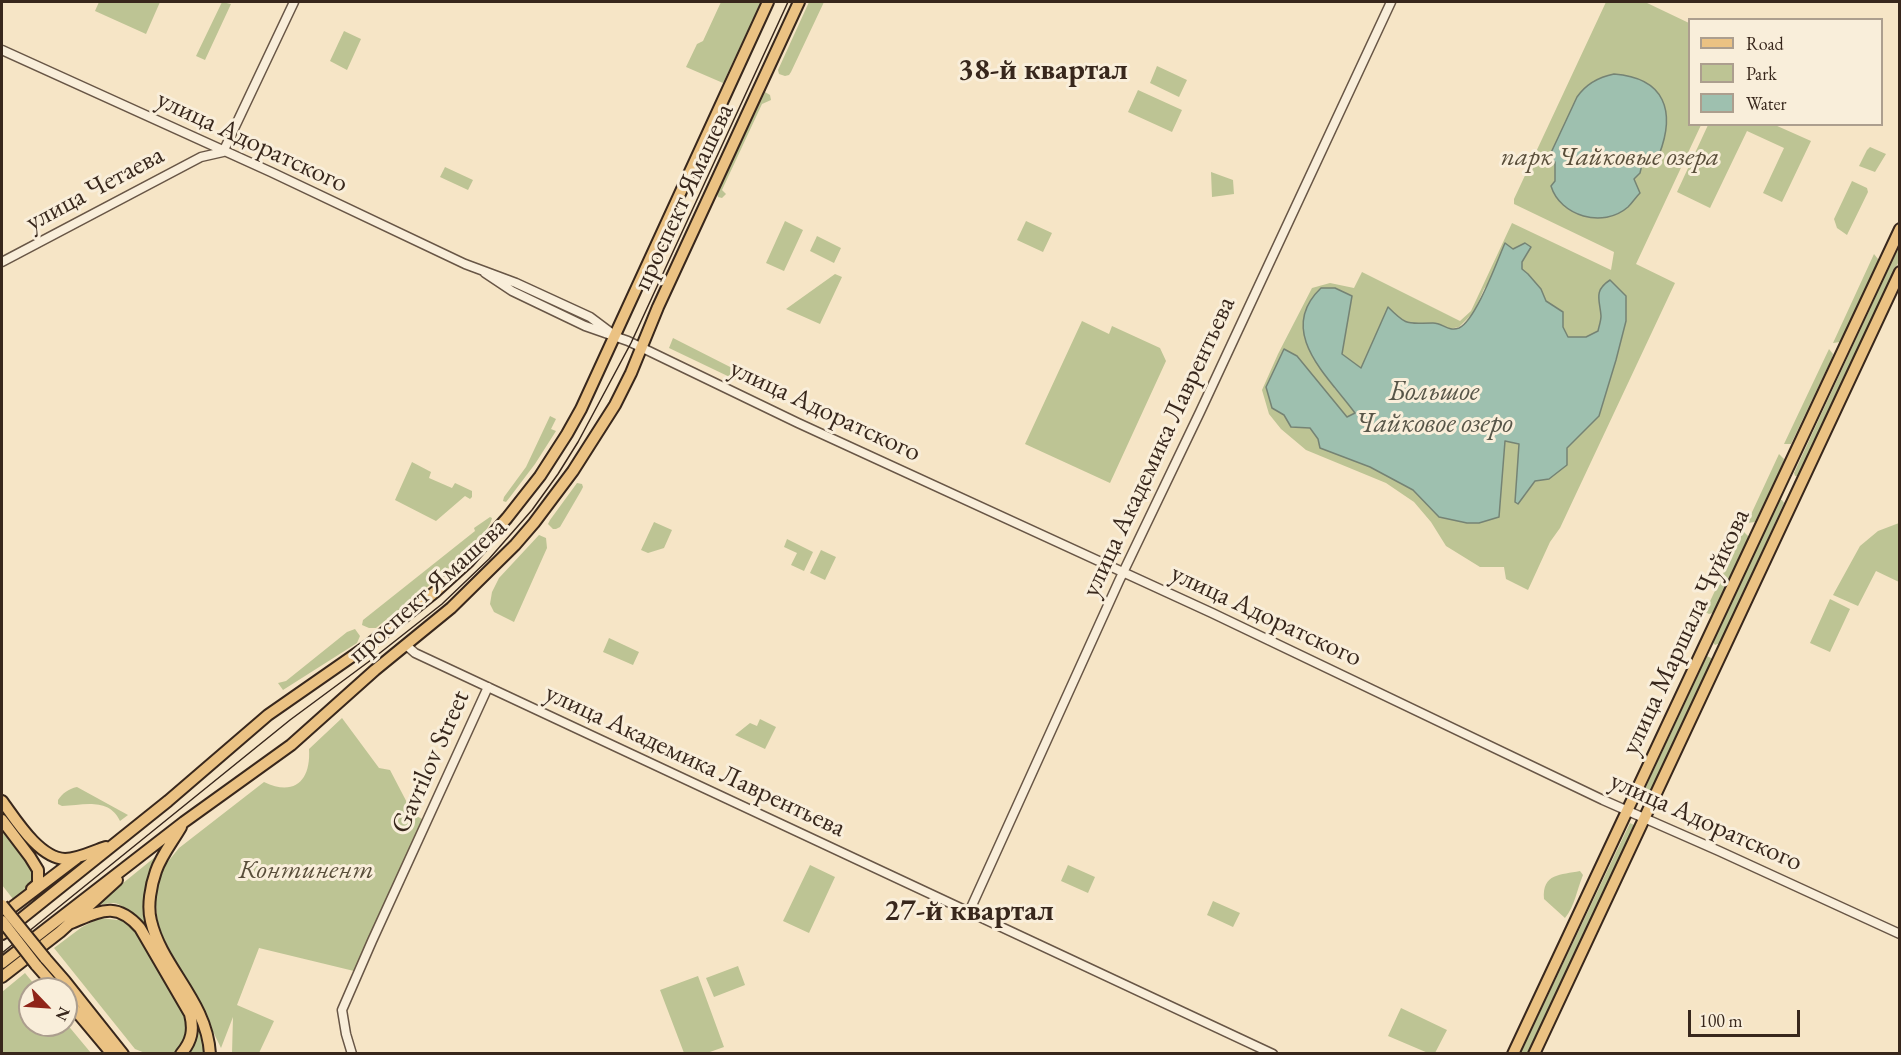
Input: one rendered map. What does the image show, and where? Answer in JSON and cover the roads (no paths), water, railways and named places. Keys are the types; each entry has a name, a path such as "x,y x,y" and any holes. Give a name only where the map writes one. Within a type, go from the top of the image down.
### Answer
{"main road":[{"name":"проспект Ямашева","path":"2,934 175,795 268,715 370,644 435,592 468,562 507,518 540,476 587,397 768,2"},
{"name":"проспект Ямашева","path":"2,963 184,822 291,745 451,608 534,523 600,431 626,384 658,307 799,2"},
{"name":"улица Маршала Чуйкова","path":"1513,1053 1899,229"},
{"name":"улица Маршала Чуйкова","path":"1533,1053 1899,272"},
{"path":"1776,494 1792,502"},
{"path":"1704,646 1722,653"},
{"path":"2,801 35,843 55,858 68,859 114,843"},
{"path":"2,820 38,870 38,884 29,893"},
{"path":"184,822 156,870 151,891 150,919 157,939 203,1021 210,1053"},
{"path":"2,977 71,923 106,892 142,854"},
{"path":"2,915 79,856"},
{"path":"2,905 41,962"},
{"path":"71,923 100,911 114,911 129,916 140,928 190,1014 192,1035 188,1046 181,1053"},
{"path":"2,921 54,977"},
{"path":"78,994 130,1053"},
{"path":"78,1004 123,1053"},
{"path":"78,1013 112,1053"},
{"path":"101,1041 106,1053"}],"street":[{"path":"223,152 294,2"},
{"name":"улица Академика Лаврентьева","path":"969,912 1123,572 1391,2"},
{"name":"улица Адоратского","path":"2,50 485,273 516,283 590,317 615,336 787,418 1123,572 1627,811 1899,934"},
{"name":"улица Четаева","path":"2,262 201,157 223,152"},
{"name":"улица Академика Лаврентьева","path":"406,645 415,653 1272,1053"},
{"name":"Gavrilov Street","path":"352,1053 342,1010 488,687"}],"water":[{"path":"1614,74 1645,82 1655,90 1666,111 1664,139 1659,155 1644,156 1640,173 1634,179 1640,193 1628,207 1618,214 1607,217 1583,216 1563,205 1556,196 1551,186 1555,181 1555,162 1549,157 1577,97 1584,88 1603,77"},
{"name":"Большое Чайковое озеро","path":"1505,243 1513,249 1525,243 1531,247 1522,262 1522,269 1541,289 1546,301 1563,312 1563,327 1568,337 1586,337 1598,331 1601,316 1599,292 1610,280 1626,296 1626,321 1599,416 1567,448 1567,465 1549,479 1535,481 1518,504 1515,502 1519,444 1505,441 1499,517 1479,523 1467,523 1439,517 1413,490 1370,467 1320,448 1318,439 1310,428 1291,427 1284,415 1272,408 1266,387 1284,349 1297,356 1347,417 1355,413 1311,354 1305,337 1303,321 1308,305 1321,288 1335,288 1352,296 1342,354 1361,368 1388,307 1408,322 1437,323 1455,329 1466,323 1479,302"}],"tram line":[{"path":"2,953 290,720 442,604 489,559 532,510 578,442 631,343 788,2"}],"district":[{"name":"38-й квартал","path":"1043,71"},
{"name":"27-й квартал","path":"969,912"}],"park label":[{"name":"парк Чайковые озера","path":"1610,158"},
{"name":"Континент","path":"306,871"}]}
